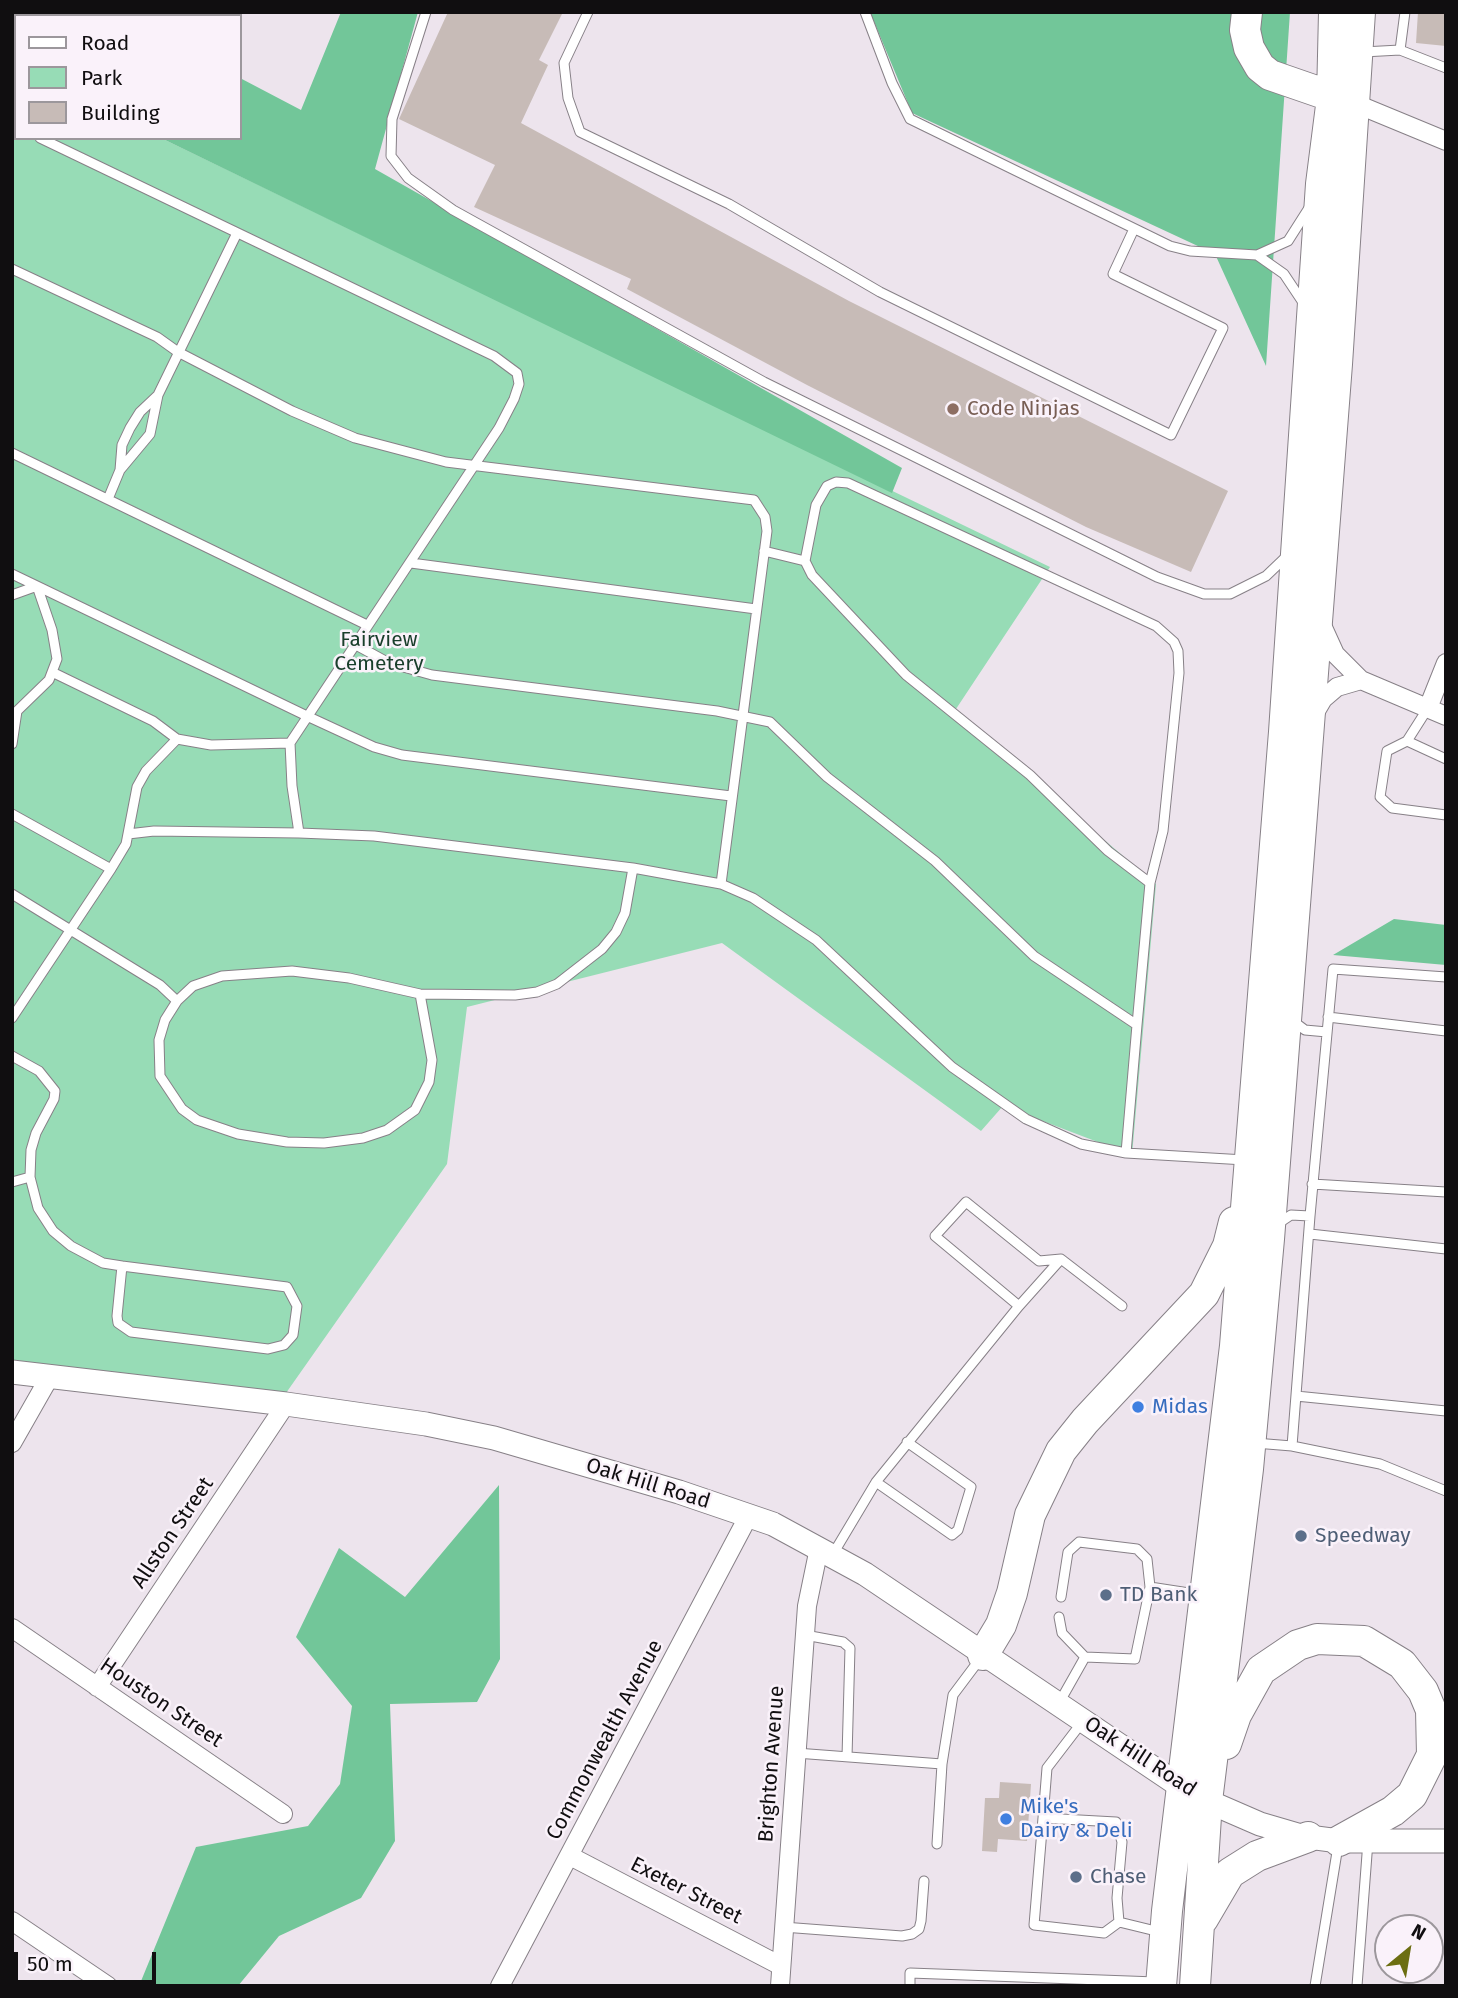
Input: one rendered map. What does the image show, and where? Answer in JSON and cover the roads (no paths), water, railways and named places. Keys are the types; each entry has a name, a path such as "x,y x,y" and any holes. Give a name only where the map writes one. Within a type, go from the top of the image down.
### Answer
{"highway":[{"path":"1247,12 1245,30 1249,48 1260,67 1270,75 1343,101"},
{"path":"1161,1984 1165,1933 1195,1794 1250,1443 1269,1239 1316,612 1343,101 1334,12"},
{"path":"1195,1986 1199,1925 1195,1794 1207,1596 1235,1346 1250,1161 1297,547 1321,184 1358,52 1360,12"},
{"path":"983,1654 1001,1625 1012,1593 1021,1547 1040,1489 1062,1451 1085,1421 1204,1294 1228,1246 1250,1161"},
{"path":"1195,1794 1261,1670 1298,1645 1317,1639 1364,1642 1402,1664 1413,1676 1431,1710 1433,1742 1423,1777 1412,1795 1354,1841"},
{"path":"1199,1925 1230,1873 1256,1856 1308,1837"}],"street":[{"path":"1343,101 1446,141"},
{"path":"1316,612 1335,654 1361,680 1446,716"},
{"path":"1428,708 1446,663"},
{"path":"1307,725 1323,699 1337,687 1361,680"},
{"name":"Oak Hill Road","path":"12,1372 286,1404 426,1424 494,1438 749,1515 794,1533 926,1613 983,1654 1195,1794"},
{"path":"12,1443 49,1378"},
{"name":"Allston Street","path":"97,1687 286,1404"},
{"name":"Commonwealth Avenue","path":"500,1986 749,1515"},
{"name":"Brighton Avenue","path":"780,1986 807,1606 826,1551"},
{"name":"Houston Street","path":"12,1628 283,1814"},
{"path":"1195,1794 1260,1824 1308,1837 1354,1841 1446,1841"},
{"name":"Exeter Street","path":"570,1856 781,1966"},
{"path":"12,1921 108,1986"}],"lane":[{"path":"426,12 393,119 391,156 408,178 453,210 764,382 1157,577 1204,594 1230,594 1266,576 1297,547"},
{"path":"588,12 564,63 568,98 580,132 729,204 880,292 1171,435 1223,328 1113,274 1133,231"},
{"path":"865,12 892,83 910,119 1133,231 1190,251 1257,255 1288,241 1298,229 1321,184"},
{"path":"1401,50 1405,12"},
{"path":"1358,52 1401,50 1446,68"},
{"path":"44,140 494,356 517,373 519,384 514,399 474,465 411,564 290,743 292,786 299,832"},
{"path":"108,499 120,470 150,434 158,395 237,233"},
{"path":"1257,255 1284,274 1296,288 1312,321"},
{"path":"12,270 157,337 178,352 292,411 355,438 446,462 754,500 765,517 764,551 721,884"},
{"path":"120,470 122,445 130,428 140,412 158,395"},
{"path":"12,453 368,625"},
{"path":"1126,1153 1150,883 1163,831 1179,673 1178,651 1165,632 848,483 836,482 827,486 820,495 805,561 812,575 906,675 1030,775 1108,851 1150,883"},
{"path":"764,551 805,561"},
{"path":"411,564 756,609"},
{"path":"12,574 374,747 402,755 731,796"},
{"path":"12,595 37,586"},
{"path":"12,744 15,709 54,673 55,644 37,586"},
{"path":"356,645 389,663 432,675 717,711 770,722 827,777 935,861 1034,956 1137,1026"},
{"path":"54,673 153,721 177,739 211,745 290,743"},
{"path":"1428,708 1407,741 1387,751 1380,797 1392,808 1446,815"},
{"path":"12,1018 73,930 111,869 128,834 137,788 146,771 177,739"},
{"path":"1407,741 1446,759"},
{"path":"12,814 111,869"},
{"path":"128,834 154,831 299,832 388,838 633,868 721,884 753,898 816,940 952,1066 989,1096 1026,1119 1081,1144 1126,1153 1250,1161"},
{"path":"421,994 432,1060 422,1098 406,1119 387,1130 363,1138 324,1143 287,1142 238,1134 197,1120 182,1109 160,1076 157,1061 164,1020 177,1001 193,986 222,976 267,971 320,974 421,994 455,992 515,995 537,992 557,984 602,948 616,932 625,913 633,868"},
{"path":"12,894 160,985 177,1001"},
{"path":"1292,1446 1312,1184 1333,969 1446,977"},
{"path":"1287,1003 1290,1017 1305,1030"},
{"path":"1328,1017 1446,1031"},
{"path":"1283,1057 1294,1036 1305,1030 1327,1032"},
{"path":"12,1056 39,1071 55,1091 54,1099 36,1133 30,1177 38,1208 53,1231 71,1246 103,1263 287,1287 298,1306 293,1335 284,1345 268,1349 131,1332 118,1323 117,1316 122,1266"},
{"path":"12,1182 30,1177"},
{"path":"1312,1184 1446,1192"},
{"path":"1273,1192 1277,1204 1291,1215 1310,1216"},
{"path":"1019,1306 935,1236 967,1202 1039,1261 1061,1259 1122,1306"},
{"path":"1269,1239 1277,1225 1291,1215"},
{"path":"1310,1234 1446,1249"},
{"path":"826,1551 907,1442 1061,1259"},
{"path":"1296,1396 1446,1411"},
{"path":"876,1482 952,1535 958,1530 971,1487 907,1442"},
{"path":"1250,1443 1292,1446 1380,1464 1446,1491"},
{"path":"1059,1617 1062,1633 1085,1657 1135,1659 1150,1587 1147,1559 1137,1549 1079,1542 1068,1552 1061,1597"},
{"path":"1150,1587 1207,1596"},
{"path":"805,1635 843,1642 850,1648 846,1757"},
{"path":"937,1844 942,1765 953,1695 983,1654"},
{"path":"1059,1703 1085,1657"},
{"path":"1084,1720 1047,1768 1034,1925 1104,1933 1119,1922 1165,1933"},
{"path":"796,1753 942,1765"},
{"path":"1043,1818 1116,1822 1122,1842 1117,1898 1119,1922"},
{"path":"1315,1986 1354,1841"},
{"path":"1354,1841 1357,1986"},
{"path":"783,1927 902,1936 912,1934 919,1929 921,1921 924,1881"},
{"path":"909,1986 910,1972 1161,1984"}],"place":[{"name":"Code Ninjas","path":"953,409"},
{"name":"Midas","path":"1138,1407"},
{"name":"Speedway","path":"1301,1536"},
{"name":"TD Bank","path":"1106,1595"},
{"name":"Mike's Dairy & Deli","path":"1006,1819"},
{"name":"Chase","path":"1076,1877"}],"park label":[{"name":"Fairview Cemetery","path":"379,652"}]}
